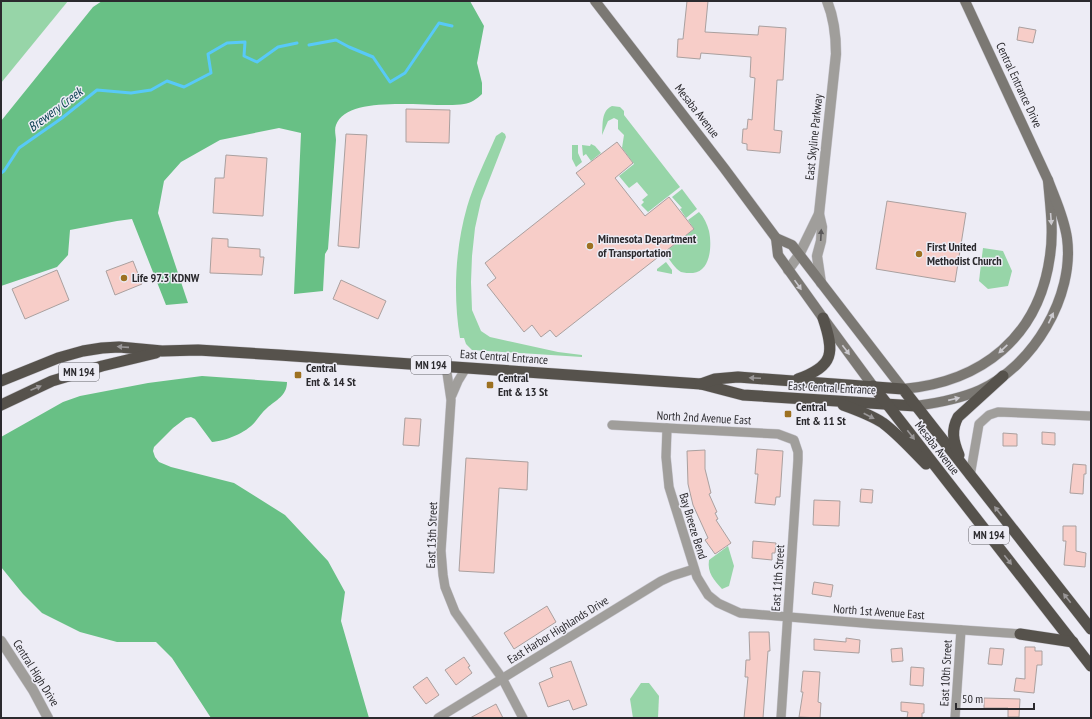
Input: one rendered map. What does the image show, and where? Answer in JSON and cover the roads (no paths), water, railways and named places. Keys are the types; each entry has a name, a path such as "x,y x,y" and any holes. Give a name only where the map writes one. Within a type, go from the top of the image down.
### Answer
{"highway":[{"path":"794,380 819,369 829,357 830,342 823,318"},
{"name":"East Central Entrance","path":"1,381 58,358 83,351 119,347 162,351 198,350 230,352 701,384 743,395 916,406"},
{"name":"East Central Entrance","path":"1,405 58,379 94,368 162,351"},
{"path":"968,473 954,443 953,430 955,423 964,410 1003,376"},
{"name":"East Central Entrance","path":"701,384 725,377 794,380 903,389"},
{"name":"Mesaba Avenue","path":"873,386 1091,666"},
{"name":"Mesaba Avenue","path":"903,389 1091,629"},
{"name":"MN 194","path":"834,401 861,412 882,423 956,494"},
{"path":"1020,634 1072,642"}],"main road":[{"name":"Mesaba Avenue","path":"595,1 776,238 792,245 903,389"},
{"name":"Central Entrance Drive","path":"916,406 937,403 981,390 1003,376 1021,361 1034,346 1049,323 1065,280 1068,260 1067,238 1048,180 965,1"},
{"name":"Central Entrance Drive","path":"903,389 940,383 960,376 980,366 997,354 1026,324 1036,307 1051,255 1048,180"},
{"name":"Mesaba Avenue","path":"776,238 778,255 873,386"}],"street":[{"name":"East Skyline Parkway","path":"788,270 799,255 819,214 836,54 836,38 827,1"},
{"path":"819,214 822,227 821,241 817,256 821,283"},
{"name":"East 13th Street","path":"446,366 451,400 441,551 445,587 455,612 502,678 523,718"},
{"name":"East 13th Street","path":"451,400 455,386 466,368"},
{"path":"968,473 979,424 989,415 998,412 1091,416"},
{"name":"North 2nd Avenue East","path":"612,425 778,434 787,436 794,440"},
{"name":"Bay Breeze Bend","path":"667,428 666,457 669,486 694,570 699,582 708,595 718,603 736,611"},
{"name":"East 11th Street","path":"781,718 798,460 798,452 794,440"},
{"name":"East Harbor Highlands Drive","path":"438,718 661,581 672,576 694,570"},
{"name":"North 1st Avenue East","path":"736,611 787,617 1020,634"},
{"name":"East 10th Street","path":"955,718 961,630"},
{"name":"Central High Drive","path":"1,641 33,690 48,718"}],"waterway":[{"name":"Brewery Creek","path":"309,45 336,40 373,57 390,82 405,73 439,23 452,26"},
{"name":"Brewery Creek","path":"1,173 4,171 19,148 62,118 97,90 131,93 151,90 167,81 184,87 211,73 208,54 227,43 245,42 244,56 257,62 278,47 297,43"}],"place":[{"name":"Minnesota Department of Transportation","path":"590,246"},
{"name":"First United Methodist Church","path":"919,254"},
{"name":"Life 97.3 KDNW","path":"124,278"},
{"name":"Central Ent & 14 St","path":"298,375"},
{"name":"Central Ent & 13 St","path":"490,385"},
{"name":"Central Ent & 11 St","path":"788,414"}]}
